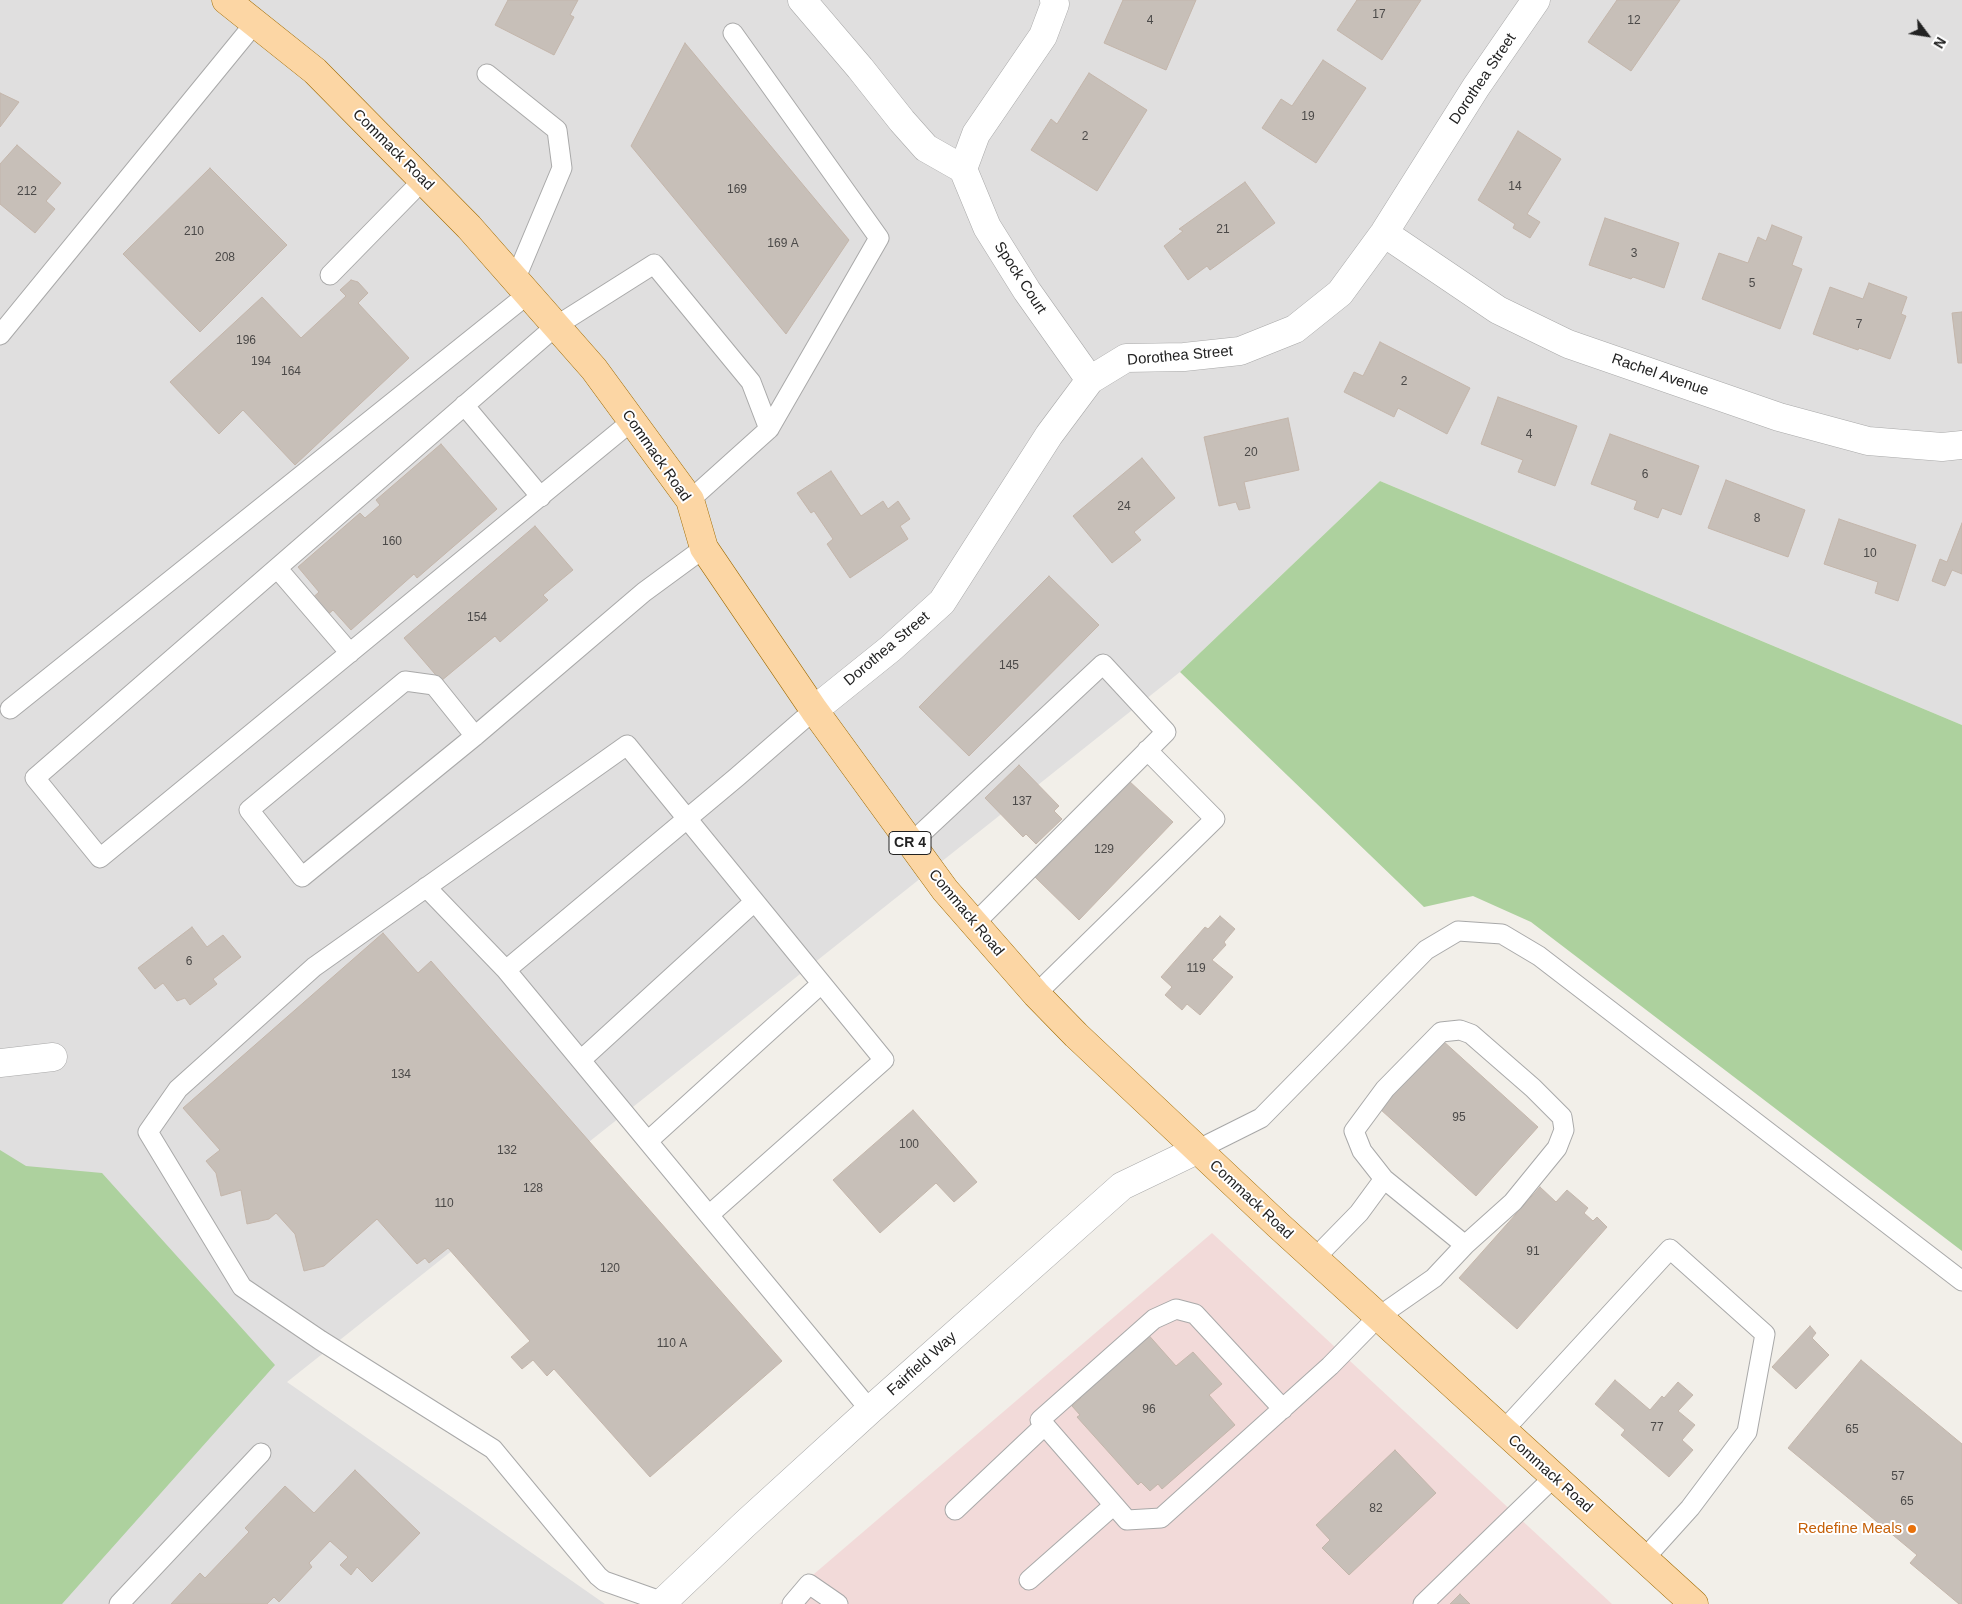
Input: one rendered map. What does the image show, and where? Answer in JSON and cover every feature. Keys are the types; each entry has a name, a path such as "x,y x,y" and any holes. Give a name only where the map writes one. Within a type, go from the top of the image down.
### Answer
{"main road":[{"name":"Commack Road","path":"226,0 315,71 469,227 594,369 690,500 704,548 814,710 945,890 1036,994 1076,1035 1197,1150 1694,1604"}],"street":[{"path":"802,0 926,148 963,169 976,134 1042,36 1055,4 1054,0"},
{"name":"Dorothea Street","path":"814,710 890,649 942,602 1049,435 1090,380 1126,358 1184,357 1240,351 1295,329 1340,293 1384,233 1476,87 1536,0"},
{"name":"Spock Court","path":"963,169 987,228 1027,291 1090,380"},
{"name":"Rachel Avenue","path":"1384,233 1498,310 1568,344 1779,416 1868,441 1942,447 1962,445"},
{"path":"0,1063 53,1057"},
{"name":"Fairfield Way","path":"661,1603 870,1410 1122,1186 1197,1150"}],"lane":[{"path":"0,335 255,23"},
{"path":"690,500 769,429 879,238 733,33"},
{"path":"10,709 522,287 562,168 557,130 487,74"},
{"path":"330,275 423,180"},
{"path":"632,421 100,858 35,778 556,326 654,264 751,382 769,429"},
{"path":"464,405 541,497"},
{"path":"475,736 434,685 404,681 249,810 302,877 475,736 644,592 704,548"},
{"path":"277,568 350,653"},
{"path":"910,844 1103,664 1166,732 974,924"},
{"path":"506,970 814,710"},
{"path":"661,1603 604,1581 598,1576 493,1449 320,1340 242,1287 148,1132 178,1089 314,967 627,745 884,1060 710,1215"},
{"path":"1036,994 1215,819 1148,750"},
{"path":"426,887 506,970 870,1410"},
{"path":"581,1060 754,902"},
{"path":"1197,1150 1261,1118 1426,950 1458,931 1502,934 1539,956 1962,1281"},
{"path":"648,1141 821,984"},
{"path":"1283,1409 1195,1314 1176,1309 1154,1318 1040,1420 1127,1520 1161,1518 1283,1409 1330,1366 1378,1317 1434,1278 1465,1245 1513,1202 1558,1148 1564,1130 1562,1117 1533,1088 1471,1034 1460,1030 1441,1032 1385,1089 1354,1131 1362,1151 1384,1179 1465,1245"},
{"path":"1315,1258 1359,1213 1384,1179"},
{"path":"1503,1431 1670,1249 1765,1334 1747,1432 1690,1508 1644,1559"},
{"path":"955,1510 1044,1426"},
{"path":"119,1604 261,1453"},
{"path":"1423,1604 1554,1478"},
{"path":"1029,1580 1114,1505"},
{"path":"792,1604 810,1584 838,1604"}],"shaded area":[{"path":"0,0 1962,0 1962,725 1380,481 1180,672 287,1382 605,1604 0,1604"},
{"path":"1212,1233 1612,1604 779,1604"}],"green space":[{"path":"1380,481 1962,725 1962,1251 1531,922 1473,896 1424,907 1180,672"},
{"path":"0,1150 26,1166 102,1173 275,1365 62,1604 0,1604"}],"building":[{"path":"508,0 578,0 570,15 574,17 554,55 495,25"},
{"path":"1123,0 1196,0 1166,70 1104,43"},
{"path":"1357,0 1421,0 1382,60 1337,30"},
{"path":"1617,0 1680,0 1631,71 1588,42"},
{"path":"685,43 849,240 786,334 631,146"},
{"path":"1323,60 1366,88 1316,163 1262,128 1281,99 1292,106"},
{"path":"1089,73 1147,110 1097,191 1031,150 1051,119 1057,124"},
{"path":"0,93 19,102 0,127"},
{"path":"1518,131 1561,159 1527,214 1540,222 1530,238 1513,228 1515,224 1478,200"},
{"path":"17,145 61,183 46,201 55,209 35,233 0,204 0,164"},
{"path":"210,168 287,245 200,332 123,254"},
{"path":"1245,182 1275,223 1210,270 1207,266 1188,280 1164,246 1183,231 1179,229"},
{"path":"1605,218 1679,243 1664,288 1589,265"},
{"path":"1772,225 1802,237 1792,265 1802,269 1780,329 1702,299 1719,253 1748,263 1758,237 1766,241"},
{"path":"351,280 358,282 368,293 358,303 409,358 295,465 243,410 219,434 170,382 262,297 301,338 346,296 340,290"},
{"path":"1869,283 1907,297 1901,314 1906,316 1890,359 1813,334 1830,287 1863,299"},
{"path":"1962,312 1962,363 1958,363 1952,313"},
{"path":"1380,342 1470,388 1447,434 1398,408 1394,417 1344,392 1354,372 1363,376"},
{"path":"1498,397 1577,426 1555,486 1518,472 1523,460 1481,444"},
{"path":"1288,418 1299,470 1244,482 1250,508 1239,510 1236,502 1219,506 1204,437"},
{"path":"1610,434 1699,466 1681,515 1662,508 1658,518 1634,509 1637,501 1591,484"},
{"path":"441,444 497,509 417,578 414,574 351,630 333,610 324,618 309,601 319,592 298,567 360,513 365,518 380,505 376,500"},
{"path":"1142,458 1175,498 1134,532 1141,540 1112,563 1073,516"},
{"path":"831,471 861,516 883,501 888,509 898,501 910,519 900,526 908,539 850,578 827,544 833,539 814,511 811,513 797,493"},
{"path":"1726,480 1805,510 1788,557 1708,528"},
{"path":"1839,519 1916,545 1898,601 1875,593 1878,582 1824,564"},
{"path":"1962,523 1962,574 1952,570 1945,586 1932,581 1940,559 1947,562"},
{"path":"535,526 573,570 543,595 548,600 500,642 495,636 441,681 404,638"},
{"path":"1049,576 1099,625 969,756 919,707"},
{"path":"1019,765 1059,806 1054,811 1062,819 1036,844 1026,834 1023,837 985,798"},
{"path":"1128,780 1173,822 1079,920 1035,877"},
{"path":"1220,916 1235,929 1224,942 1226,945 1212,960 1233,977 1200,1015 1187,1004 1182,1010 1165,995 1172,987 1161,977 1205,927 1208,929"},
{"path":"192,927 207,947 223,935 241,957 213,979 217,984 190,1005 185,998 177,1001 163,983 155,989 138,968"},
{"path":"383,933 418,973 431,961 782,1361 650,1477 554,1369 547,1376 533,1360 522,1369 511,1357 530,1341 448,1248 429,1263 425,1258 417,1264 377,1219 324,1266 304,1271 295,1234 276,1213 269,1219 247,1224 241,1190 221,1196 216,1173 206,1161 220,1150 183,1108"},
{"path":"1442,1040 1538,1127 1476,1196 1380,1109"},
{"path":"913,1110 977,1182 954,1202 936,1183 880,1233 833,1180"},
{"path":"1540,1187 1556,1202 1567,1190 1588,1208 1584,1213 1593,1221 1597,1217 1607,1227 1517,1329 1459,1278"},
{"path":"1810,1326 1816,1333 1812,1338 1829,1355 1796,1389 1772,1367"},
{"path":"1145,1331 1176,1366 1193,1352 1222,1384 1209,1395 1235,1425 1162,1489 1158,1484 1150,1491 1141,1482 1138,1485 1077,1417 1080,1415 1072,1406 1081,1398 1075,1392"},
{"path":"1861,1360 1962,1444 1962,1604 1959,1604 1910,1563 1917,1555 1788,1448"},
{"path":"1615,1380 1650,1410 1678,1382 1693,1395 1678,1411 1695,1425 1682,1440 1693,1450 1669,1477 1621,1435 1625,1430 1595,1404"},
{"path":"1395,1450 1436,1493 1349,1575 1322,1548 1330,1540 1316,1525"},
{"path":"355,1470 420,1533 372,1582 357,1567 351,1575 340,1565 348,1557 330,1541 309,1563 312,1567 279,1602 274,1597 267,1604 171,1604 200,1573 205,1578 249,1532 245,1528 285,1486 314,1513"},
{"path":"1460,1594 1470,1604 1450,1604"}],"place":[{"name":"Redefine Meals","path":"1912,1529"}]}
